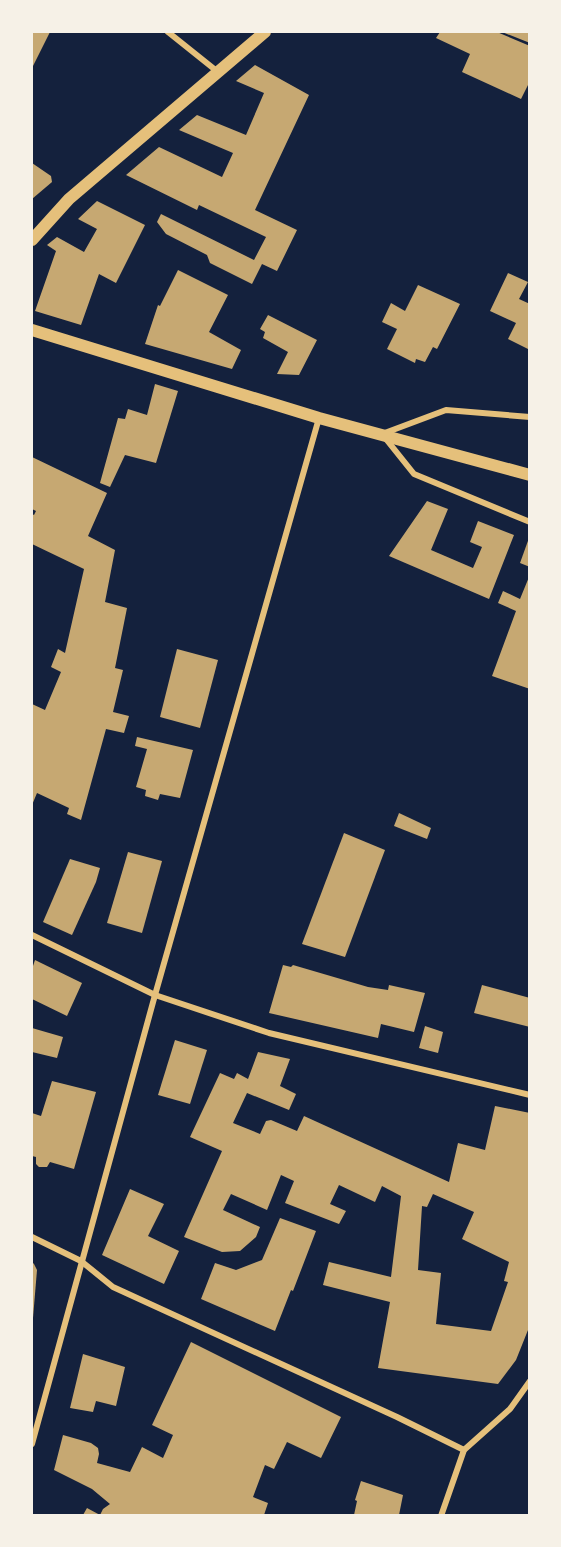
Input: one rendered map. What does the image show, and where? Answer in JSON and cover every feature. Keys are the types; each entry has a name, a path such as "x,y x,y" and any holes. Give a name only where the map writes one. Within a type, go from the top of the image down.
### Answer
{"main road":[{"path":"32,240 69,199 265,32"},
{"path":"32,330 319,418 530,475"}],"street":[{"path":"168,32 218,72"},
{"path":"530,417 446,410 382,434 414,474 530,522"},
{"path":"32,1444 155,995 319,418"},
{"path":"32,934 155,995 269,1033 530,1095"},
{"path":"32,1237 81,1261 113,1287 464,1450"},
{"path":"441,1515 464,1450 510,1409 530,1381"}],"building":[{"path":"32,32 50,32 32,68"},
{"path":"440,32 497,32 530,46 530,81 521,99 462,72 470,54 436,38"},
{"path":"502,32 530,32 530,43"},
{"path":"255,65 309,95 255,210 297,230 277,271 262,264 252,284 210,263 207,255 166,234 157,222 161,214 254,260 266,237 199,205 197,210 126,175 159,147 222,177 233,153 179,130 197,115 246,135 264,93 236,81"},
{"path":"32,163 51,176 52,182 32,199"},
{"path":"97,201 145,225 116,283 99,274 81,325 35,311 56,251 47,245 57,237 84,252 97,229 78,219"},
{"path":"178,270 228,295 209,332 241,350 232,369 145,344 158,305 160,306"},
{"path":"508,273 528,282 519,299 530,304 530,350 508,339 516,323 490,311"},
{"path":"418,285 460,304 437,349 433,347 425,362 416,359 415,363 387,349 397,329 382,322 391,303 405,311"},
{"path":"268,315 317,340 299,375 277,374 288,352 263,338 265,332 260,329"},
{"path":"155,384 178,391 156,463 125,455 110,487 100,483 118,418 125,419 128,409 147,415"},
{"path":"32,457 107,493 88,536 115,550 105,602 127,608 115,668 123,670 113,712 129,716 124,733 106,729 81,820 67,814 69,808 37,793 32,805 32,704 45,710 61,672 51,667 58,649 65,653 84,569 32,544 32,514 34,515 36,511 32,509"},
{"path":"427,501 448,509 431,550 473,568 482,547 470,542 478,521 514,535 489,599 389,556"},
{"path":"530,538 530,567 520,563"},
{"path":"529,577 530,689 492,676 516,611 498,603 503,591 520,599"},
{"path":"177,649 218,660 200,728 160,717"},
{"path":"137,737 193,750 180,798 160,794 158,800 145,796 146,790 136,787 147,749 135,746"},
{"path":"399,813 431,828 427,839 394,826"},
{"path":"344,833 385,850 345,957 302,944"},
{"path":"128,852 162,861 142,933 107,923"},
{"path":"70,859 100,868 72,935 43,922"},
{"path":"35,960 82,983 67,1016 32,999 32,969"},
{"path":"283,965 291,967 293,965 368,987 388,990 389,985 425,993 414,1032 381,1024 378,1038 269,1013"},
{"path":"482,985 530,998 530,1027 474,1013"},
{"path":"425,1026 443,1032 438,1053 419,1048"},
{"path":"32,1028 63,1037 57,1058 32,1052"},
{"path":"175,1040 207,1050 190,1104 158,1095"},
{"path":"258,1052 290,1059 280,1086 296,1094 289,1110 247,1093 233,1123 260,1134 266,1121 271,1120 297,1131 304,1116 449,1182 458,1143 485,1150 495,1106 530,1113 530,1325 516,1360 498,1384 378,1368 390,1302 323,1285 329,1262 391,1277 401,1196 382,1186 375,1202 339,1185 330,1204 346,1211 339,1224 285,1203 294,1181 281,1175 267,1210 231,1194 223,1210 260,1227 256,1237 240,1251 222,1252 184,1237 222,1151 190,1137 220,1073 234,1079 237,1073 248,1079","holes":["433,1194 474,1212 462,1239 509,1262 504,1281 508,1282 491,1331 436,1324 441,1273 418,1270 422,1206 427,1207"]},
{"path":"52,1081 96,1092 74,1169 50,1162 47,1167 39,1167 36,1164 36,1157 32,1156 32,1113 41,1116"},
{"path":"130,1189 164,1204 148,1236 179,1251 164,1284 102,1255"},
{"path":"280,1218 316,1231 275,1331 201,1299 215,1263 236,1270 262,1260"},
{"path":"32,1262 37,1270 33,1318"},
{"path":"191,1342 341,1417 321,1458 287,1442 274,1469 265,1465 253,1497 268,1503 264,1515 100,1515 103,1509 110,1504 92,1489 54,1470 63,1435 91,1443 98,1448 97,1463 130,1472 142,1447 163,1458 173,1435 152,1425"},
{"path":"83,1354 125,1367 116,1406 96,1401 93,1412 70,1408"},
{"path":"361,1481 403,1495 399,1515 354,1515 357,1501 355,1500"},
{"path":"87,1508 100,1515 83,1515"}]}
